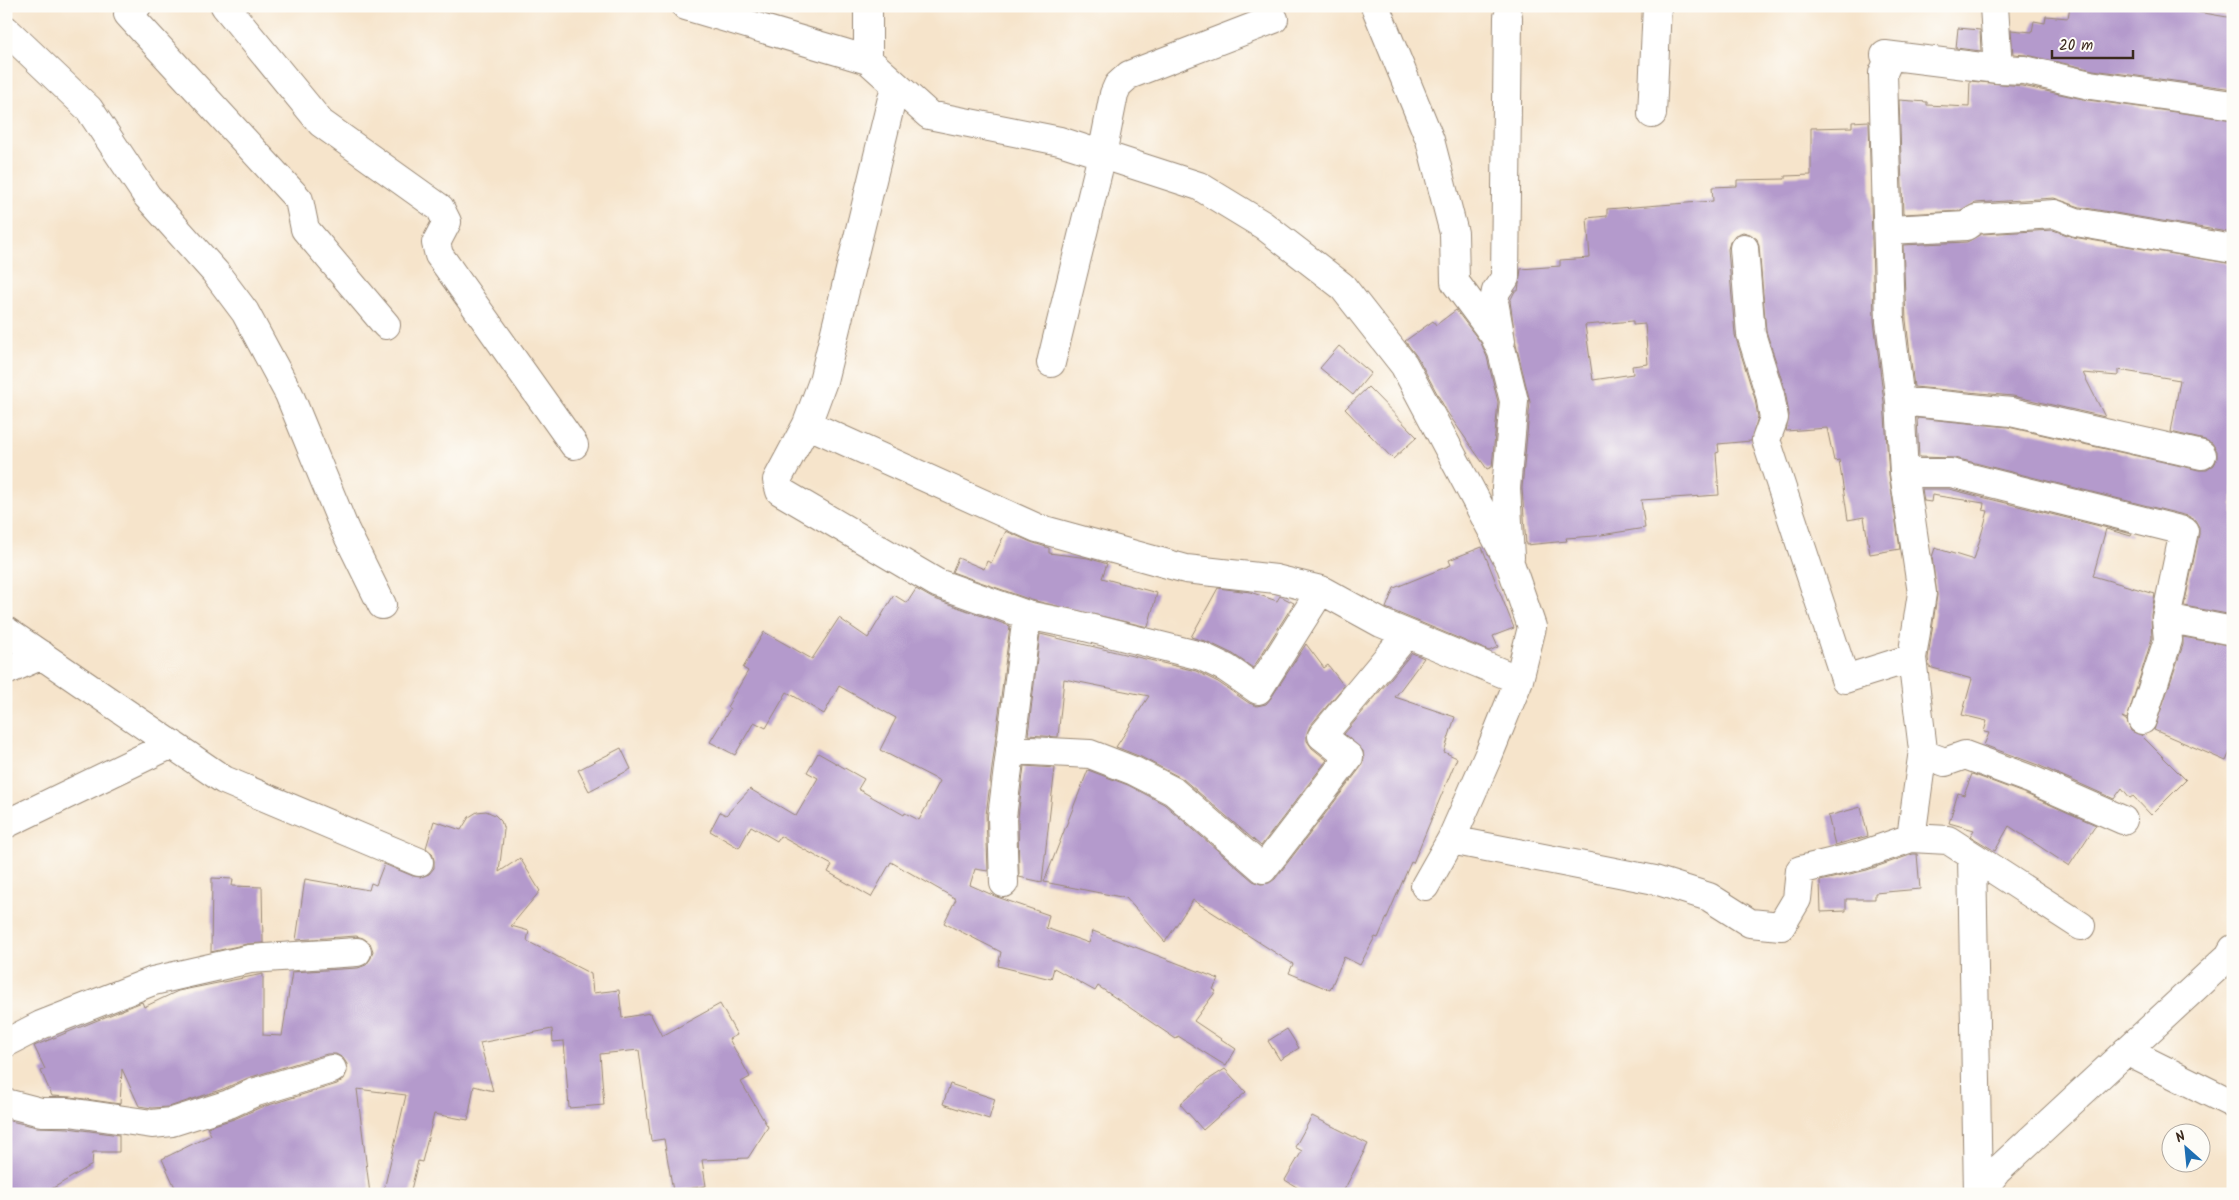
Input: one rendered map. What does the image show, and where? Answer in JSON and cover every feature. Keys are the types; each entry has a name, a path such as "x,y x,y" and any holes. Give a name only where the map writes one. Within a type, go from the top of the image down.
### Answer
{"street":[{"path":"136,6 128,14 299,200 305,229 386,325"},
{"path":"225,6 321,123 440,208 447,222 436,243 439,254 574,445"},
{"path":"686,6 868,60 929,116 1060,140 1199,186 1263,225 1342,286 1404,364 1511,566 1532,627 1519,680 1489,754 1451,840 1425,886"},
{"path":"868,6 868,60"},
{"path":"1375,6 1430,140 1454,233 1455,282 1494,335 1502,352"},
{"path":"1652,114 1657,6"},
{"path":"1994,6 1998,69"},
{"path":"1508,17 1505,278 1496,291 1494,301 1502,352 1514,402 1506,488 1511,566"},
{"path":"1051,363 1102,155 1114,94 1118,85 1129,75 1274,19"},
{"path":"6,30 90,109 147,196 215,272 245,312 289,394 346,530 382,605"},
{"path":"1911,838 1923,754 1912,658 1922,593 1904,473 1900,401 1890,321 1889,230 1883,73 1888,62 1885,54 1998,69 2024,70 2090,85 2233,106"},
{"path":"895,86 823,381 807,424 777,480 780,491 937,584 1027,615 1077,625 1201,656 1226,668 1258,690 1321,590"},
{"path":"1889,230 1966,226 1976,219 2054,214 2076,222 2233,249"},
{"path":"1744,248 1751,334 1770,395 1774,418 1766,440 1845,679 1912,658"},
{"path":"1900,401 2011,412 2202,455"},
{"path":"807,424 1036,528 1186,569 1276,579 1321,590 1381,624 1519,680"},
{"path":"1904,473 1951,473 2184,531 2166,618 2168,640 2142,720"},
{"path":"1004,882 1002,817 1027,615"},
{"path":"2166,618 2233,631"},
{"path":"6,631 224,780 419,862"},
{"path":"1010,750 1090,754 1134,771 1173,791 1264,869 1349,757 1322,736 1407,634"},
{"path":"6,671 42,655"},
{"path":"6,824 172,744"},
{"path":"1923,754 1945,762 1965,755 2032,780 2123,820"},
{"path":"1451,840 1655,880 1709,897 1750,923 1781,926 1797,899 1800,870 1862,855 1911,838 1948,840 2081,926"},
{"path":"1972,856 1978,1194"},
{"path":"1978,1194 1997,1171 2229,956 2233,949"},
{"path":"6,1043 41,1025 154,981 250,959 357,952"},
{"path":"2126,1051 2233,1104"},
{"path":"6,1103 41,1112 69,1112 152,1124 172,1122 332,1070"}],"building":[{"path":"2070,6 2186,6 2186,10 2233,18 2233,89 2093,70 2027,55 2013,54 2011,30 2032,32 2034,21 2045,23 2046,16 2068,18"},
{"path":"1958,28 1980,30 1981,51 1956,48"},
{"path":"1970,81 2022,86 2088,100 2233,120 2233,233 2080,207 2054,198 1975,203 1961,211 1903,214 1899,100 1927,102 1927,105 1969,107"},
{"path":"1869,121 1874,321 1884,402 1889,475 1900,549 1870,554 1864,517 1848,520 1839,460 1834,461 1827,428 1786,431 1789,415 1785,390 1766,331 1759,246 1757,239 1743,232 1735,235 1728,249 1735,335 1755,399 1758,417 1751,441 1718,444 1719,452 1716,453 1719,495 1641,500 1645,528 1595,536 1566,538 1567,541 1526,545 1522,488 1530,402 1516,345 1510,301 1515,291 1518,291 1521,269 1560,266 1560,260 1590,258 1587,218 1607,216 1607,209 1713,201 1712,187 1737,186 1737,180 1785,179 1785,176 1811,175 1811,128 1852,127 1852,122","holes":["1633,321 1633,325 1645,324 1648,364 1632,366 1633,374 1593,380 1585,325"]},
{"path":"2053,230 2073,237 2233,264 2233,615 2184,606 2199,534 2199,527 2195,520 2188,516 1955,458 1919,457 1917,418 2008,427 2199,470 2207,470 2214,465 2217,451 2212,443 2171,432 2180,380 2118,370 2118,376 2083,373 2105,417 2013,396 1914,387 1906,320 1903,245 1967,242 1981,234"},
{"path":"1456,310 1481,343 1487,357 1498,402 1492,467 1487,469 1447,412 1418,358 1405,341 1433,321 1436,325"},
{"path":"1339,346 1371,373 1353,395 1320,368"},
{"path":"1368,387 1417,437 1393,459 1345,409"},
{"path":"1922,489 1949,489 2132,534 2131,536 2106,529 2093,576 2155,594 2151,615 2152,638 2127,719 2122,717 2127,721 2131,731 2141,735 2186,780 2151,815 2133,796 2130,798 2122,788 2114,799 2038,765 1984,745 1989,733 1984,732 1987,721 1962,715 1972,679 1929,667 1928,658 1937,595 1932,557 1935,548 1974,560 1988,511 1983,510 1984,503 1932,495 1931,502 1924,501"},
{"path":"1006,531 1049,548 1049,553 1088,558 1107,564 1102,578 1157,593 1148,627 1031,600 952,572 958,558 984,569 987,561 991,563"},
{"path":"1482,547 1514,628 1493,636 1498,647 1489,651 1386,608 1394,588 1451,565 1449,560"},
{"path":"1218,588 1250,592 1277,601 1280,596 1294,603 1253,668 1233,654 1208,642 1191,637"},
{"path":"916,589 932,598 1010,626 986,815 988,871 975,869 970,885 997,897 1049,915 1046,928 1089,943 1093,931 1219,979 1213,989 1216,991 1194,1021 1236,1049 1226,1066 1178,1036 1176,1039 1098,986 1095,991 1054,968 1051,979 998,966 1001,952 944,923 956,899 891,862 871,897 828,872 832,865 780,836 777,841 751,826 739,848 710,831 720,812 726,815 750,789 796,816 818,778 807,772 818,753 864,779 858,789 904,815 905,813 919,820 940,781 880,750 896,718 839,686 824,714 787,692 766,728 754,722 735,755 710,742 730,709 727,707 748,671 743,668 764,632 812,659 839,618 868,638 894,595 907,603"},
{"path":"1040,634 1196,671 1257,706 1266,704 1271,698 1306,644 1324,668 1328,665 1344,686 1310,726 1307,733 1307,741 1312,748 1327,760 1261,846 1183,779 1141,757 1116,747 1149,696 1064,679 1058,737 1028,735"},
{"path":"2183,637 2233,646 2233,745 2226,761 2154,730 2183,645"},
{"path":"1412,653 1424,658 1395,697 1455,717 1444,752 1457,758 1413,863 1411,862 1378,938 1375,937 1360,965 1344,957 1330,990 1289,973 1293,964 1193,900 1165,942 1126,898 1044,882 1088,770 1128,785 1164,804 1253,881 1261,884 1269,883 1275,879 1361,767 1364,759 1363,751 1344,734"},
{"path":"621,748 631,769 589,791 578,770"},
{"path":"1024,766 1055,768 1042,882 1019,877 1018,818"},
{"path":"1972,774 2026,794 2096,825 2069,866 2009,826 1995,851 1970,836 1974,830 1949,823 1958,793 1964,795"},
{"path":"1861,807 1868,836 1835,845 1828,816"},
{"path":"486,811 495,815 501,821 504,830 499,872 520,858 540,891 511,926 529,931 527,941 591,974 593,993 619,990 622,1018 650,1013 662,1036 720,1004 737,1035 729,1039 750,1077 741,1082 768,1127 748,1158 702,1160 706,1186 673,1191 664,1139 651,1141 639,1050 600,1054 604,1105 569,1108 564,1041 553,1042 552,1029 480,1043 493,1091 474,1086 468,1120 434,1114 422,1162 418,1161 410,1194 383,1194 406,1095 357,1089 370,1194 178,1194 162,1159 211,1135 207,1127 234,1119 259,1108 337,1084 344,1079 347,1072 347,1064 343,1058 336,1054 327,1054 248,1078 223,1089 169,1107 152,1108 139,1106 122,1069 120,1104 52,1096 41,1071 45,1069 34,1046 142,1002 144,1007 178,991 263,974 263,1035 282,1036 292,972 358,968 366,965 373,951 370,943 356,936 296,940 305,879 369,890 371,883 376,885 384,864 413,876 421,877 429,874 434,868 434,860 432,853 426,848 434,821 461,830 469,817 477,812"},
{"path":"1917,854 1920,889 1875,893 1875,899 1846,899 1846,911 1821,912 1820,881 1867,870"},
{"path":"212,878 233,879 232,886 262,887 263,943 247,944 211,952"},
{"path":"1287,1029 1299,1048 1280,1060 1268,1041"},
{"path":"1225,1069 1246,1092 1203,1130 1180,1104 1208,1080"},
{"path":"950,1084 995,1099 989,1119 943,1104"},
{"path":"1312,1116 1368,1144 1342,1194 1308,1194 1285,1180 1302,1151 1295,1147"},
{"path":"6,1120 37,1127 68,1128 119,1135 119,1152 93,1152 92,1165 43,1194 6,1194"}]}
